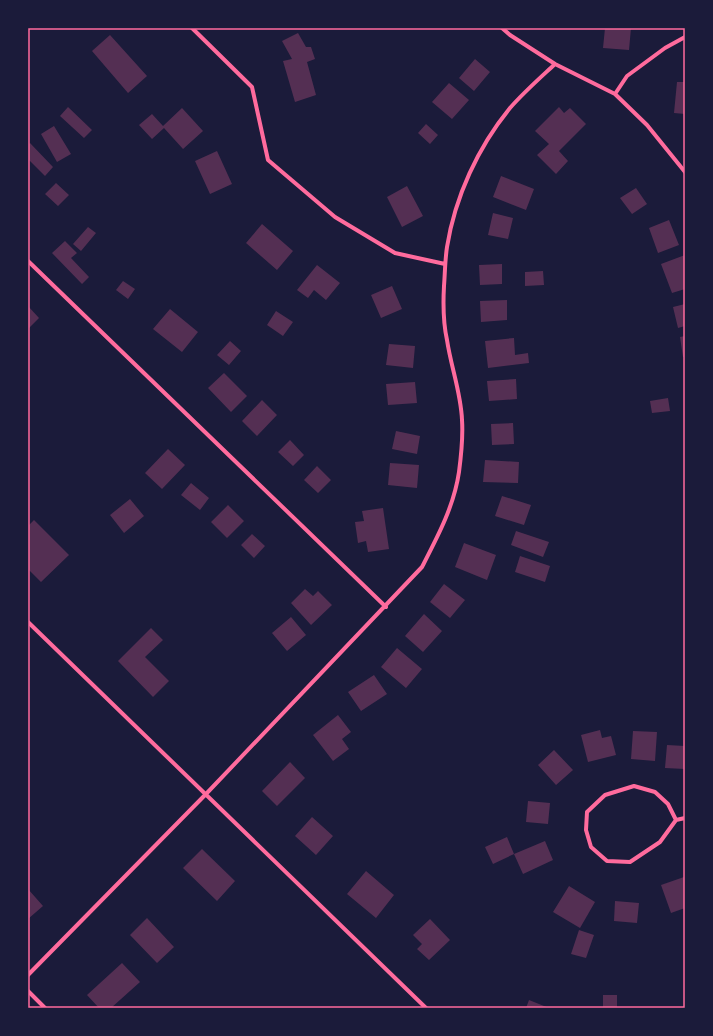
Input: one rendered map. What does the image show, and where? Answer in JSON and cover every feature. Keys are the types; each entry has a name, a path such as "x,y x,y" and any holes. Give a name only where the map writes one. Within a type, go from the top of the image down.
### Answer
{"street":[{"path":"192,28 252,87 268,160 335,217 395,253 445,264"},
{"path":"502,28 510,35 556,64 615,94 647,125 685,172"},
{"path":"615,94 627,76 665,48 685,37"},
{"path":"28,975 206,794 386,607 422,567 445,520 454,496 459,470 462,420 459,396 446,340 443,308 447,247 454,217 464,187 492,133 510,108 532,85 556,64"},
{"path":"28,261 386,607"},
{"path":"28,622 426,1008"},
{"path":"676,820 668,804 655,792 634,786 605,794 586,812 586,830 591,847 608,860 630,862 660,842 676,820 685,818"},
{"path":"28,991 46,1008"}],"building":[{"path":"605,28 631,28 629,50 603,48"},
{"path":"298,33 306,47 311,47 315,59 307,62 316,95 295,102 283,61 292,59 282,41"},
{"path":"110,35 147,76 128,93 92,51"},
{"path":"475,59 490,72 474,91 459,78"},
{"path":"677,82 685,82 685,114 674,113"},
{"path":"449,83 469,100 452,119 432,102"},
{"path":"68,107 92,130 84,138 60,116"},
{"path":"559,107 564,113 570,108 586,124 559,151 568,161 556,174 537,155 549,144 535,131"},
{"path":"182,108 203,131 183,149 164,128 152,139 139,125 152,114 163,126"},
{"path":"426,124 438,135 430,144 418,133"},
{"path":"54,126 71,154 57,162 41,134"},
{"path":"30,143 53,167 45,176 28,159 28,145"},
{"path":"217,151 232,184 210,194 195,161"},
{"path":"501,176 534,189 526,210 493,197"},
{"path":"56,183 69,195 58,206 45,194"},
{"path":"407,186 423,216 402,227 387,197"},
{"path":"636,188 647,204 632,214 620,198"},
{"path":"493,213 513,218 508,239 488,235"},
{"path":"669,220 679,245 658,253 649,228"},
{"path":"262,224 293,251 277,270 246,243"},
{"path":"88,227 96,233 81,251 73,244"},
{"path":"65,241 77,253 71,258 89,277 82,284 52,253"},
{"path":"685,255 685,289 672,293 661,264"},
{"path":"502,264 502,284 480,285 479,265"},
{"path":"317,265 340,283 326,300 314,290 308,298 297,290"},
{"path":"543,271 544,285 525,286 525,272"},
{"path":"123,281 135,289 128,299 116,290"},
{"path":"392,286 402,309 381,318 371,295"},
{"path":"507,300 507,320 481,322 480,301"},
{"path":"685,304 685,326 678,328 673,307"},
{"path":"28,306 39,318 28,329"},
{"path":"170,309 198,332 182,352 153,329"},
{"path":"276,311 293,322 283,336 267,325"},
{"path":"685,336 685,357 683,357 680,337"},
{"path":"514,338 515,355 528,353 529,363 488,368 485,341"},
{"path":"230,341 241,351 229,365 217,355"},
{"path":"389,344 415,346 413,368 386,365"},
{"path":"224,373 247,396 231,412 208,388"},
{"path":"516,379 517,399 489,401 487,381"},
{"path":"415,382 417,403 388,405 386,384"},
{"path":"668,398 670,411 652,413 650,401"},
{"path":"262,400 277,415 257,436 242,421"},
{"path":"513,423 514,444 492,445 491,424"},
{"path":"396,431 420,436 417,454 392,449"},
{"path":"290,440 304,455 293,466 278,452"},
{"path":"168,449 185,465 162,489 145,473"},
{"path":"485,460 519,462 518,483 483,482"},
{"path":"390,463 419,465 417,488 388,485"},
{"path":"317,466 331,480 318,493 304,480"},
{"path":"191,483 209,498 200,510 181,495"},
{"path":"502,496 531,505 524,525 495,516"},
{"path":"130,499 144,516 124,533 110,515"},
{"path":"228,505 244,521 227,538 211,522"},
{"path":"383,508 389,549 368,552 366,541 358,543 355,522 364,521 362,511"},
{"path":"34,520 69,555 41,582 28,569 28,526"},
{"path":"516,531 549,542 543,557 511,545"},
{"path":"252,534 265,546 254,558 241,545"},
{"path":"464,543 496,555 487,580 455,567"},
{"path":"520,556 550,566 545,582 515,572"},
{"path":"444,584 465,600 450,618 430,602"},
{"path":"305,589 313,596 318,591 332,605 311,625 291,603"},
{"path":"424,614 442,631 423,652 405,636"},
{"path":"291,617 306,635 287,651 272,633"},
{"path":"151,628 163,640 145,657 169,681 153,697 118,661"},
{"path":"397,648 422,669 406,688 381,667"},
{"path":"374,675 387,694 361,711 348,692"},
{"path":"338,715 351,732 342,739 349,749 333,761 313,735"},
{"path":"600,730 602,738 611,736 616,755 588,762 581,735"},
{"path":"633,731 657,732 655,761 631,759"},
{"path":"667,745 685,746 685,769 665,768"},
{"path":"554,750 573,770 556,785 538,765"},
{"path":"290,762 305,778 277,806 262,791"},
{"path":"528,801 550,803 548,824 526,822"},
{"path":"312,817 333,836 316,855 295,836"},
{"path":"507,837 514,854 493,864 485,847"},
{"path":"545,841 553,860 523,874 514,854"},
{"path":"202,849 235,881 217,901 183,868"},
{"path":"366,871 394,895 376,918 347,894"},
{"path":"684,877 685,908 671,913 661,885"},
{"path":"569,886 595,902 580,928 553,912"},
{"path":"28,889 43,906 28,919"},
{"path":"615,901 639,903 637,923 614,921"},
{"path":"147,918 174,947 157,963 130,935"},
{"path":"430,919 450,940 429,960 417,949 422,944 413,935"},
{"path":"579,930 594,935 586,958 571,954"},
{"path":"122,963 140,982 111,1008 99,1008 87,995"},
{"path":"603,995 617,995 617,1008 603,1008"},
{"path":"529,1000 549,1008 526,1008"}]}
